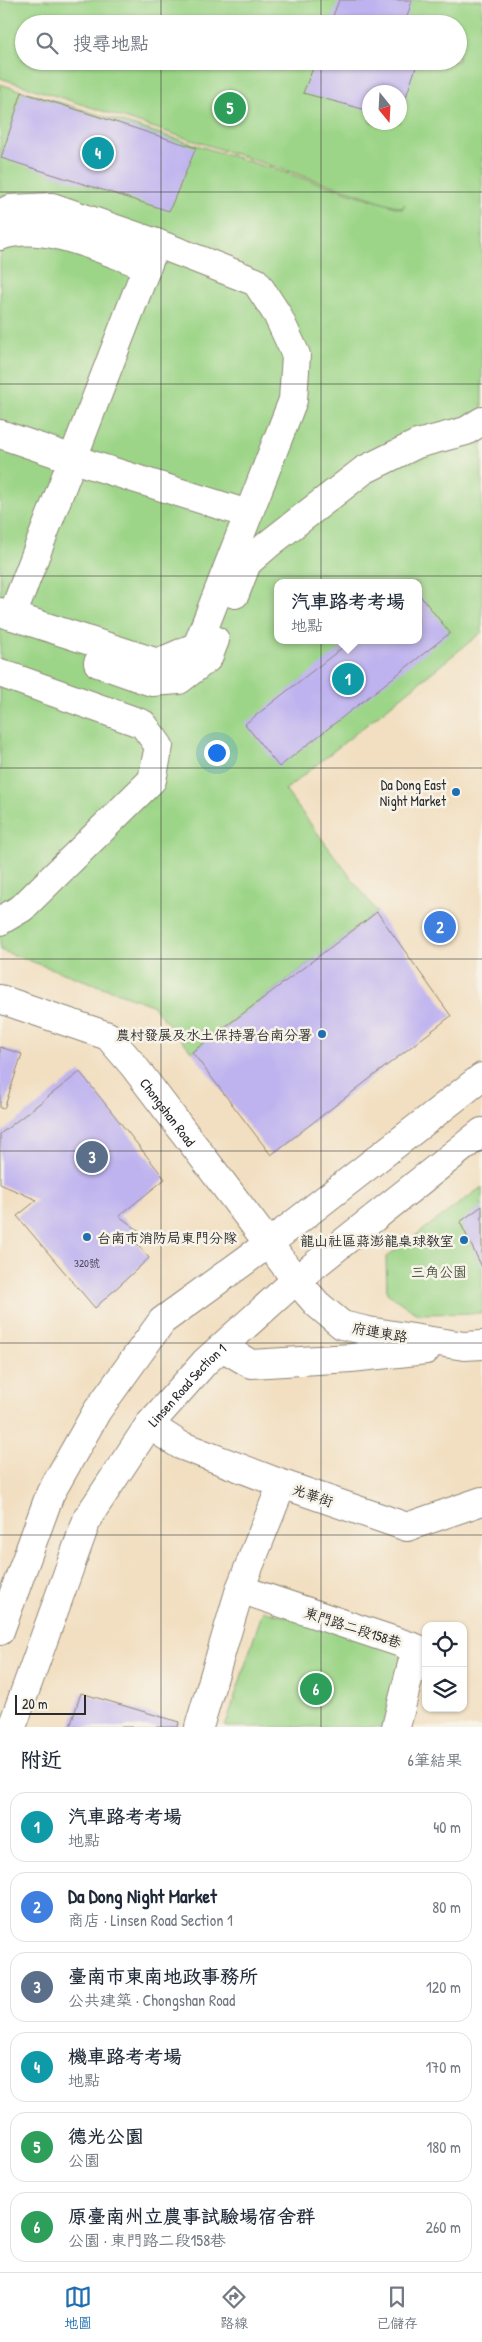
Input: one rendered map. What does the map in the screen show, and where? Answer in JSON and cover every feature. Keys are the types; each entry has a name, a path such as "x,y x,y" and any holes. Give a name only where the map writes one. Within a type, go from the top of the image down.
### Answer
{"street":[{"path":"0,214 10,210 52,207 152,254"},
{"path":"0,236 11,232 54,233 152,254 256,282 277,314 296,356 293,400 197,646 158,663 4,619"},
{"path":"4,619 73,459 152,254"},
{"path":"4,619 152,682 179,680 208,658 248,563 270,543 364,470 417,444 466,431 482,421"},
{"path":"0,434 248,514"},
{"path":"0,673 143,724 159,746 152,780 22,908 0,921"},
{"name":"Chongshan Road","path":"0,999 108,1036 133,1065 296,1280"},
{"path":"0,1631 50,1494 97,1411 162,1321 268,1244 482,1077"},
{"name":"Linsen Road Section 1","path":"12,1727 88,1518 149,1425 205,1362 296,1280 482,1132"},
{"name":"府連東路","path":"296,1280 317,1304 342,1325 368,1331 473,1345"},
{"path":"222,1347 251,1364 351,1358 473,1345"},
{"name":"光華街","path":"149,1425 180,1445 282,1484 407,1527 482,1501"},
{"path":"199,1727 240,1590 282,1484"},
{"name":"東門路二段158巷","path":"240,1590 416,1648 396,1727"}],"green space":[{"path":"0,0 482,0 482,632 285,790 377,912 192,1052 152,1005 0,950 0,84 402,209 405,204 402,208 0,78"},
{"name":"三角公園","path":"482,1187 482,1313 417,1314 387,1293 386,1257"},
{"path":"263,1610 403,1651 385,1727 225,1727"}],"building":[{"path":"339,0 412,0 408,15 333,15"},
{"path":"312,70 415,70 407,94 407,85 362,85 362,109 303,93"},
{"path":"22,92 196,148 169,211 1,158"},
{"path":"422,598 450,633 279,767 245,724 347,644 422,644"},
{"name":"農村發展及水土保持署台南分署","path":"377,912 451,1016 271,1155 192,1052"},
{"path":"0,1047 22,1054 4,1109 0,1108"},
{"path":"80,1072 165,1179 119,1216 142,1233 135,1241 149,1258 95,1308 17,1216 37,1200 0,1184 0,1134"},
{"path":"482,1206 482,1267 460,1222"},
{"path":"81,1693 179,1722 178,1727 70,1727"}],"place":[{"name":"德光公園","path":"230,108"},
{"name":"機車路考考場","path":"98,153"},
{"name":"汽車路考考場","path":"348,679"},
{"name":"Da Dong East Night Market","path":"456,792"},
{"name":"Da Dong Night Market","path":"440,927"},
{"name":"農村發展及水土保持署台南分署","path":"322,1034"},
{"name":"臺南市東南地政事務所","path":"92,1157"},
{"name":"台南市消防局東門分隊","path":"87,1237"},
{"name":"龍山社區蔣澎龍桌球教室","path":"464,1240"},
{"name":"原臺南州立農事試驗場宿舍群","path":"316,1689"}]}
